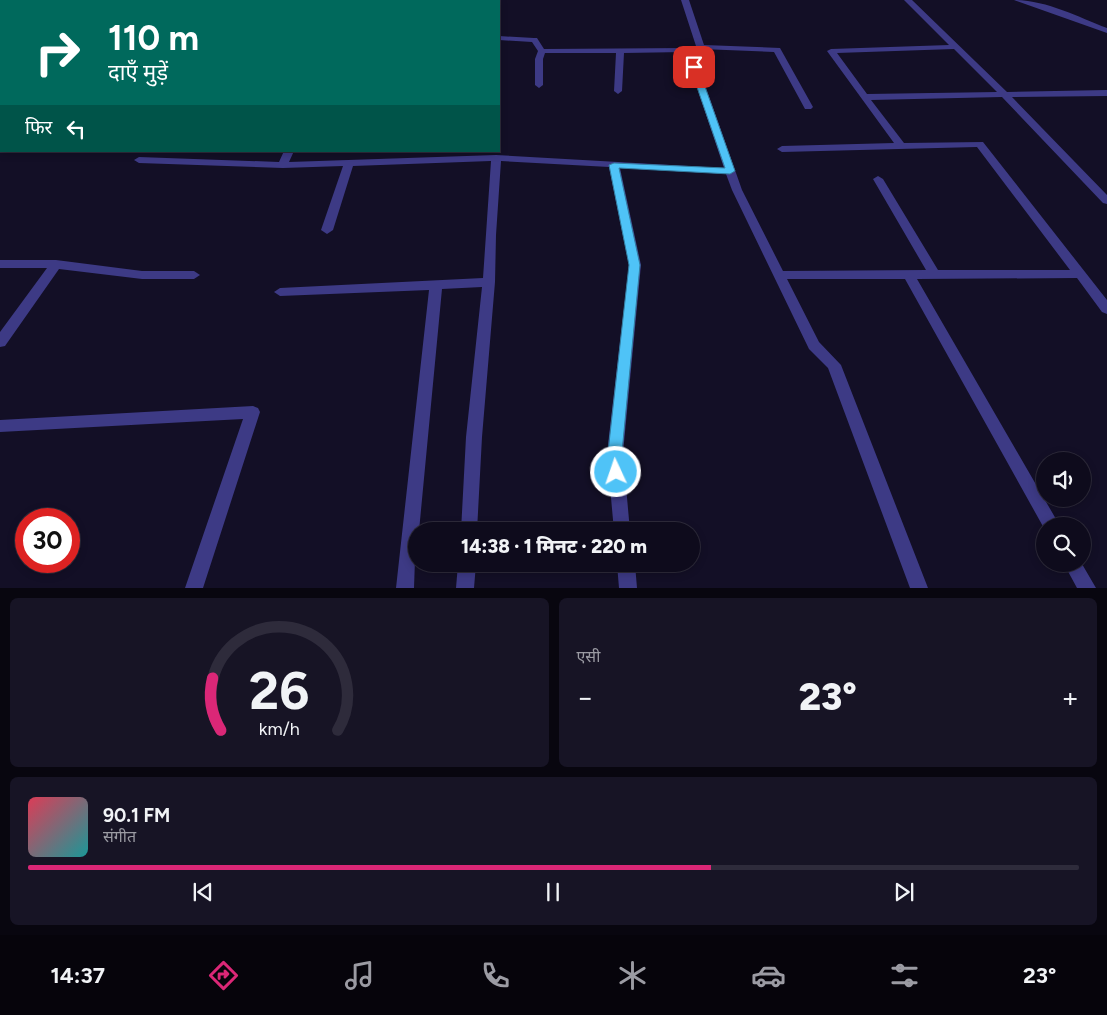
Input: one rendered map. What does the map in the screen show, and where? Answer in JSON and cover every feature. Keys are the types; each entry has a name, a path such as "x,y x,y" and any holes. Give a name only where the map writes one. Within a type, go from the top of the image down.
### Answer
{"street":[{"path":"685,0 701,47"},
{"path":"908,0 1005,95 1107,201"},
{"path":"1018,0 1044,7 1107,31"},
{"path":"500,38 534,40 542,51"},
{"path":"542,51 688,50 701,47 777,50 808,107"},
{"path":"901,146 831,51 956,47"},
{"path":"618,90 620,50"},
{"path":"688,50 737,190 814,345 834,365 919,588"},
{"path":"539,85 539,58 542,51"},
{"path":"865,97 1107,93"},
{"path":"782,149 980,144 1107,309"},
{"path":"283,165 289,152"},
{"path":"139,160 283,165 496,158 730,171"},
{"path":"469,522 474,437 489,282 490,235 496,158"},
{"path":"326,230 349,163"},
{"path":"614,165 634,265 615,452 621,522"},
{"path":"878,179 934,274"},
{"path":"0,264 56,264 142,275 194,275"},
{"path":"0,342 56,264"},
{"path":"908,274 1047,517"},
{"path":"779,275 1080,274"},
{"path":"280,292 489,282"},
{"path":"405,588 436,285"},
{"path":"0,426 253,412 194,588"},
{"path":"465,588 466,572"},
{"path":"627,572 628,588"},
{"path":"1078,572 1087,588"}],"route":[{"path":"616,472 615,452 634,265 614,165 730,171 694,67"}]}
